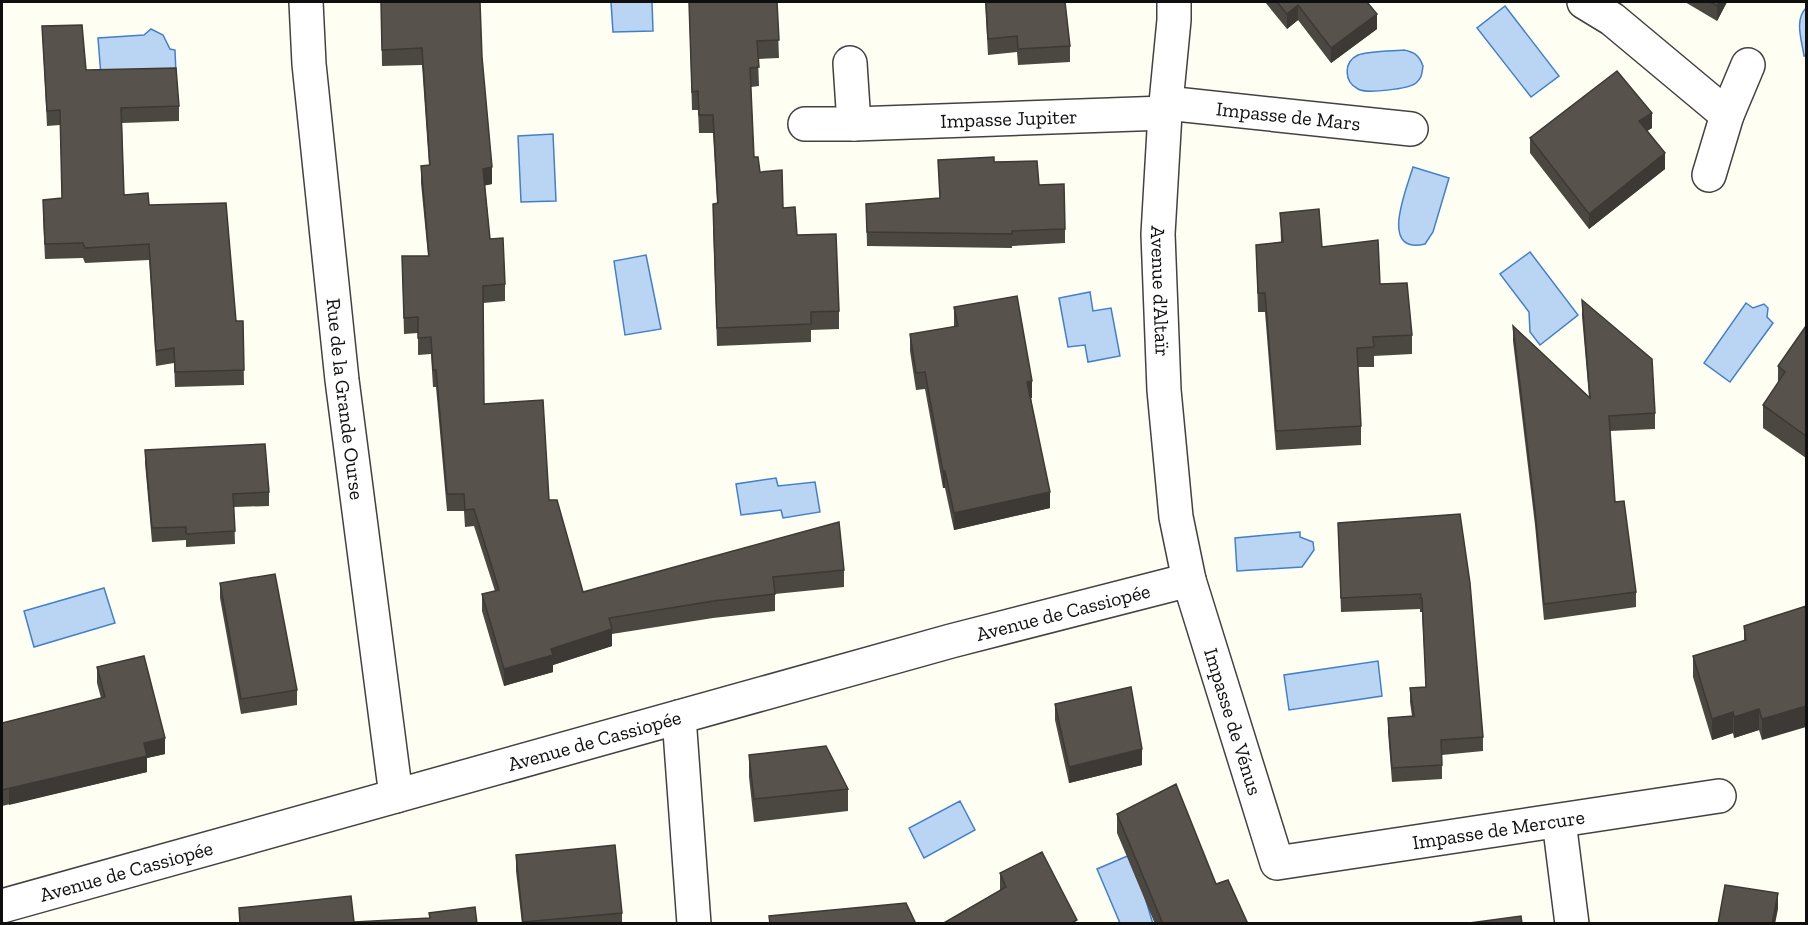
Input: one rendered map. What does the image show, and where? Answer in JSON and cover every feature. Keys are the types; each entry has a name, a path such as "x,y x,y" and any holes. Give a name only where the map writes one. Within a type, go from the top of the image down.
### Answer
{"street":[{"name":"Rue de la Grande Ourse","path":"306,2 309,64 341,368 396,796"},
{"name":"Avenue d'Altaïr","path":"1174,2 1158,234 1164,390 1176,518 1189,580"},
{"path":"1584,2 1612,19 1727,115"},
{"path":"850,63 854,124"},
{"path":"1709,175 1727,115 1748,65"},
{"name":"Impasse Jupiter","path":"805,124 854,124 1165,108"},
{"name":"Impasse de Mars","path":"1165,108 1411,129"},
{"name":"Avenue de Cassiopée","path":"2,906 951,641 1189,580"},
{"name":"Impasse de Vénus","path":"1189,580 1277,863"},
{"path":"679,717 694,924"},
{"name":"Impasse de Mercure","path":"1277,863 1719,796"},
{"path":"1559,821 1572,924"}],"water":[{"path":"611,2 652,2 653,31 613,32"},
{"path":"1505,6 1559,76 1531,97 1477,28"},
{"path":"1806,8 1806,56 1804,56 1800,18"},
{"path":"151,29 163,35 170,49 175,50 176,74 101,76 98,38 144,35"},
{"path":"1404,50 1416,55 1423,66 1421,77 1416,83 1397,89 1369,91 1358,89 1350,82 1348,67 1353,58 1358,55"},
{"path":"553,134 556,201 521,202 518,136"},
{"path":"1413,167 1449,178 1433,232 1425,244 1411,245 1402,240 1399,217"},
{"path":"1530,252 1578,315 1540,345 1530,332 1529,312 1500,274"},
{"path":"646,255 661,329 625,335 614,261"},
{"path":"1090,292 1093,311 1111,308 1120,356 1088,362 1085,345 1068,347 1059,298"},
{"path":"1746,303 1753,308 1764,304 1768,308 1767,317 1773,323 1730,382 1704,363"},
{"path":"776,478 778,486 815,482 820,512 783,518 781,510 741,515 736,484"},
{"path":"1300,532 1300,537 1313,542 1314,550 1302,567 1237,571 1235,538"},
{"path":"104,588 115,623 34,647 24,611"},
{"path":"1378,661 1382,696 1289,710 1284,675"},
{"path":"960,801 975,830 924,858 909,828"},
{"path":"1132,854 1153,924 1120,923 1097,869"}],"building":[{"path":"381,2 480,2 482,57 492,167 483,169 490,239 503,238 505,284 483,286 484,404 543,400 549,500 557,500 583,592 839,522 844,570 773,577 775,594 713,601 609,618 612,629 551,649 553,655 504,669 482,594 499,590 474,509 465,510 464,494 447,494 431,337 418,338 418,317 404,318 402,256 429,256 421,166 430,165 422,48 382,50"},
{"path":"689,2 777,2 779,40 757,41 759,67 750,68 754,157 758,157 760,172 782,170 783,208 795,207 797,235 836,234 839,311 811,312 811,324 717,328 713,204 718,203 713,115 699,115 698,91 692,92"},
{"path":"986,2 1065,2 1070,46 1018,49 1017,36 988,39"},
{"path":"1277,2 1367,2 1377,14 1331,48 1298,5 1287,14"},
{"path":"82,25 86,70 176,68 179,106 121,108 124,195 148,193 149,205 226,203 236,321 243,321 244,370 175,372 174,348 156,351 149,244 85,248 83,243 45,244 43,200 62,198 60,110 47,111 42,26"},
{"path":"1617,71 1652,113 1639,121 1665,153 1589,214 1530,138"},
{"path":"994,157 994,162 1037,161 1039,185 1064,184 1065,229 1012,231 1012,234 867,232 866,204 940,198 938,160"},
{"path":"1319,209 1322,247 1378,240 1380,284 1407,283 1412,335 1373,337 1374,347 1357,348 1361,426 1276,431 1265,293 1258,293 1256,245 1283,242 1280,213"},
{"path":"1017,296 1032,381 1027,382 1050,492 954,513 945,471 943,472 925,372 916,373 910,334 958,326 954,307"},
{"path":"1582,300 1652,359 1655,413 1609,416 1615,502 1624,501 1636,592 1544,604 1513,326 1590,398"},
{"path":"1806,326 1806,436 1763,405 1785,372 1778,366"},
{"path":"265,444 269,492 233,494 235,531 186,534 186,527 152,528 145,450"},
{"path":"1460,514 1470,583 1483,737 1441,740 1442,765 1392,768 1388,718 1414,716 1410,688 1426,687 1422,598 1420,598 1421,594 1341,598 1338,523"},
{"path":"275,574 297,690 241,699 220,583"},
{"path":"1806,606 1806,706 1762,719 1759,709 1734,717 1733,712 1712,719 1693,656 1746,640 1744,626"},
{"path":"144,656 165,738 144,743 147,756 2,790 2,723 105,697 97,667"},
{"path":"1131,687 1142,749 1069,767 1055,704"},
{"path":"826,746 848,789 754,799 749,755"},
{"path":"1176,784 1216,884 1228,880 1248,924 1163,924 1117,814"},
{"path":"615,845 622,913 523,922 516,855"},
{"path":"1042,852 1077,920 1070,924 942,924 1006,887 1000,873"},
{"path":"1725,885 1778,893 1772,924 1718,924"},
{"path":"351,896 354,922 430,918 429,913 475,907 477,924 240,924 239,908"},
{"path":"906,903 916,924 770,924 769,916"},
{"path":"1521,916 1522,924 1470,924 1470,923"}]}
